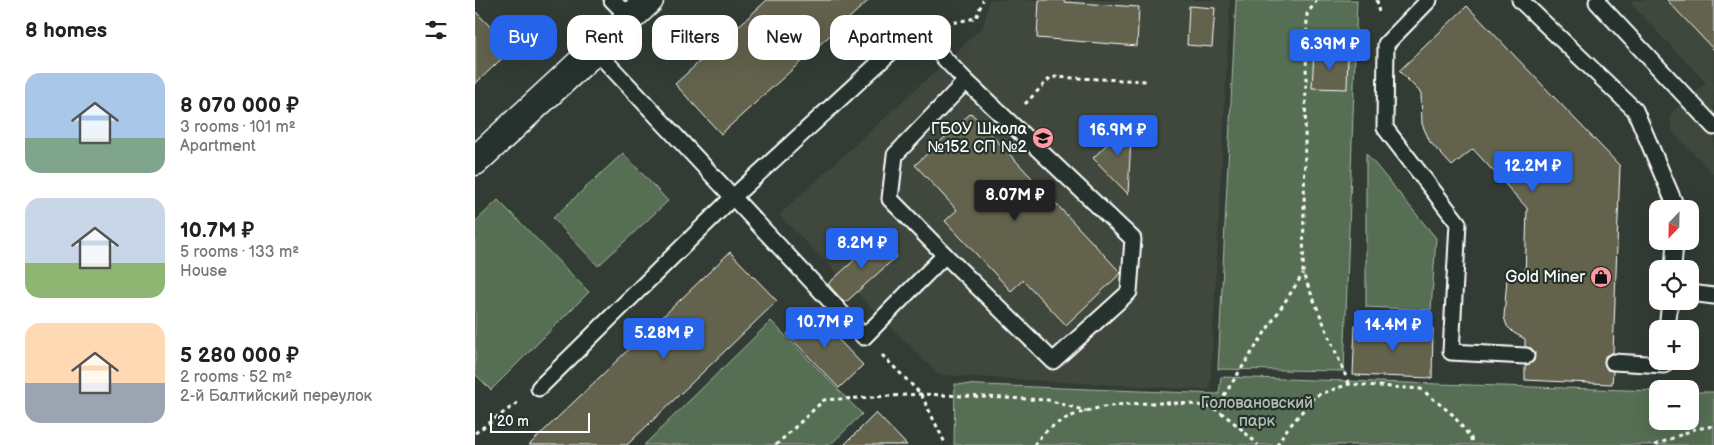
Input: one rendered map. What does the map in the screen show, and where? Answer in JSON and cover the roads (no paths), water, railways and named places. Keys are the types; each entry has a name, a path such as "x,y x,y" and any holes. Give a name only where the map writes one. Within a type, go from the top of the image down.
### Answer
{"street":[{"path":"475,161 584,60"}],"lane":[{"path":"1429,0 1386,44 1385,128 1458,223 1451,352 1526,356"},
{"path":"1520,0 1635,110 1673,200"},
{"path":"1599,0 1597,2 1714,127"},
{"path":"539,388 732,198 916,29 966,80 1133,240 1129,292 1053,361 890,199 895,155 966,80"},
{"path":"604,60 864,337 945,255"},
{"path":"1699,294 1714,296"},
{"path":"1613,362 1649,364"}],"place":[{"name":"ГБОУ Школа №152 СП №2","path":"1043,138"},
{"name":"Gold Miner","path":"1601,277"}],"park label":[{"name":"Головановский парк","path":"1257,412"}]}
